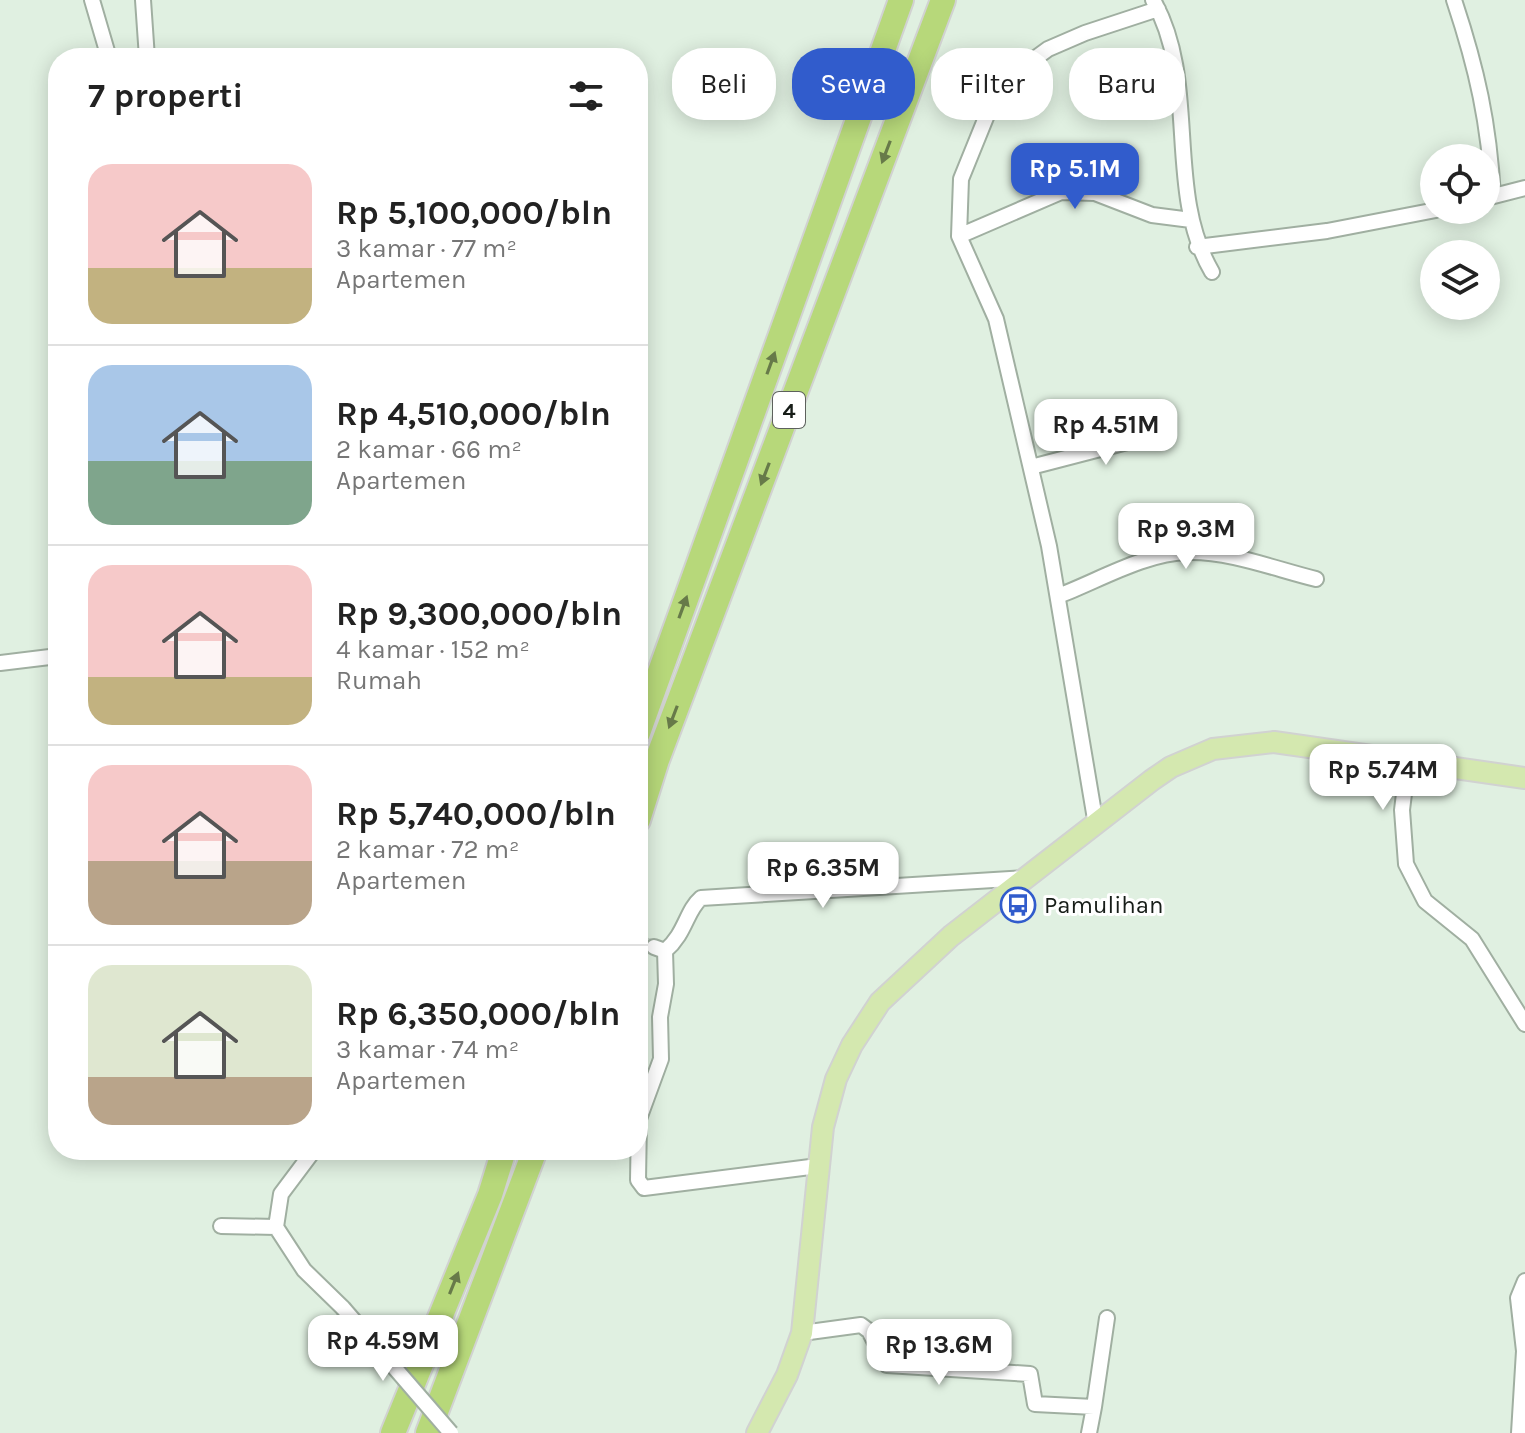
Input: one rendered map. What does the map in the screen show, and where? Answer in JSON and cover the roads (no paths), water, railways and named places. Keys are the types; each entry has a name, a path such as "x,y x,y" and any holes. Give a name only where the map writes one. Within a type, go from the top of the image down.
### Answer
{"highway":[{"name":"4","path":"648,705 901,0"},
{"name":"4","path":"648,788 943,0"},
{"path":"393,1433 490,1195 501,1160"},
{"path":"428,1433 531,1160"}],"main road":[{"path":"757,1433 787,1375 802,1333 823,1127 836,1079 852,1045 880,1002 951,936 1171,767 1229,745 1274,742 1525,778"}],"street":[{"path":"92,0 106,48"},
{"path":"143,0 146,48"},
{"path":"1454,0 1478,72 1490,144"},
{"path":"1096,825 1058,596 1031,467 996,319 959,236 961,179 989,110 1022,68 1048,49 1156,5 1173,62 1191,220 1197,247 1212,272"},
{"path":"1500,194 1525,188"},
{"path":"959,236 1061,192 1095,193 1152,215 1191,220"},
{"path":"1197,247 1327,231 1420,213"},
{"path":"1031,467 1135,440 1164,424"},
{"path":"1058,596 1150,558 1187,552 1221,555 1316,579"},
{"path":"0,663 48,657"},
{"path":"1408,761 1402,810 1406,864 1425,901 1472,939 1525,1024"},
{"path":"648,1094 661,1059 660,1017 666,984 659,949 687,925 694,904 701,898 1027,878"},
{"path":"306,1160 281,1194 276,1227 304,1270 343,1308 451,1433"},
{"path":"638,1160 638,1180 644,1188 818,1166"},
{"path":"221,1226 276,1227"},
{"path":"1519,1433 1524,1351 1518,1298 1525,1281"},
{"path":"1089,1433 1107,1318"},
{"path":"802,1333 861,1325 869,1331 887,1365 1030,1374 1035,1404 1094,1407"}],"tunnel":[{"path":"648,945 654,947"}],"place":[{"name":"Pamulihan","path":"1018,905"}]}
